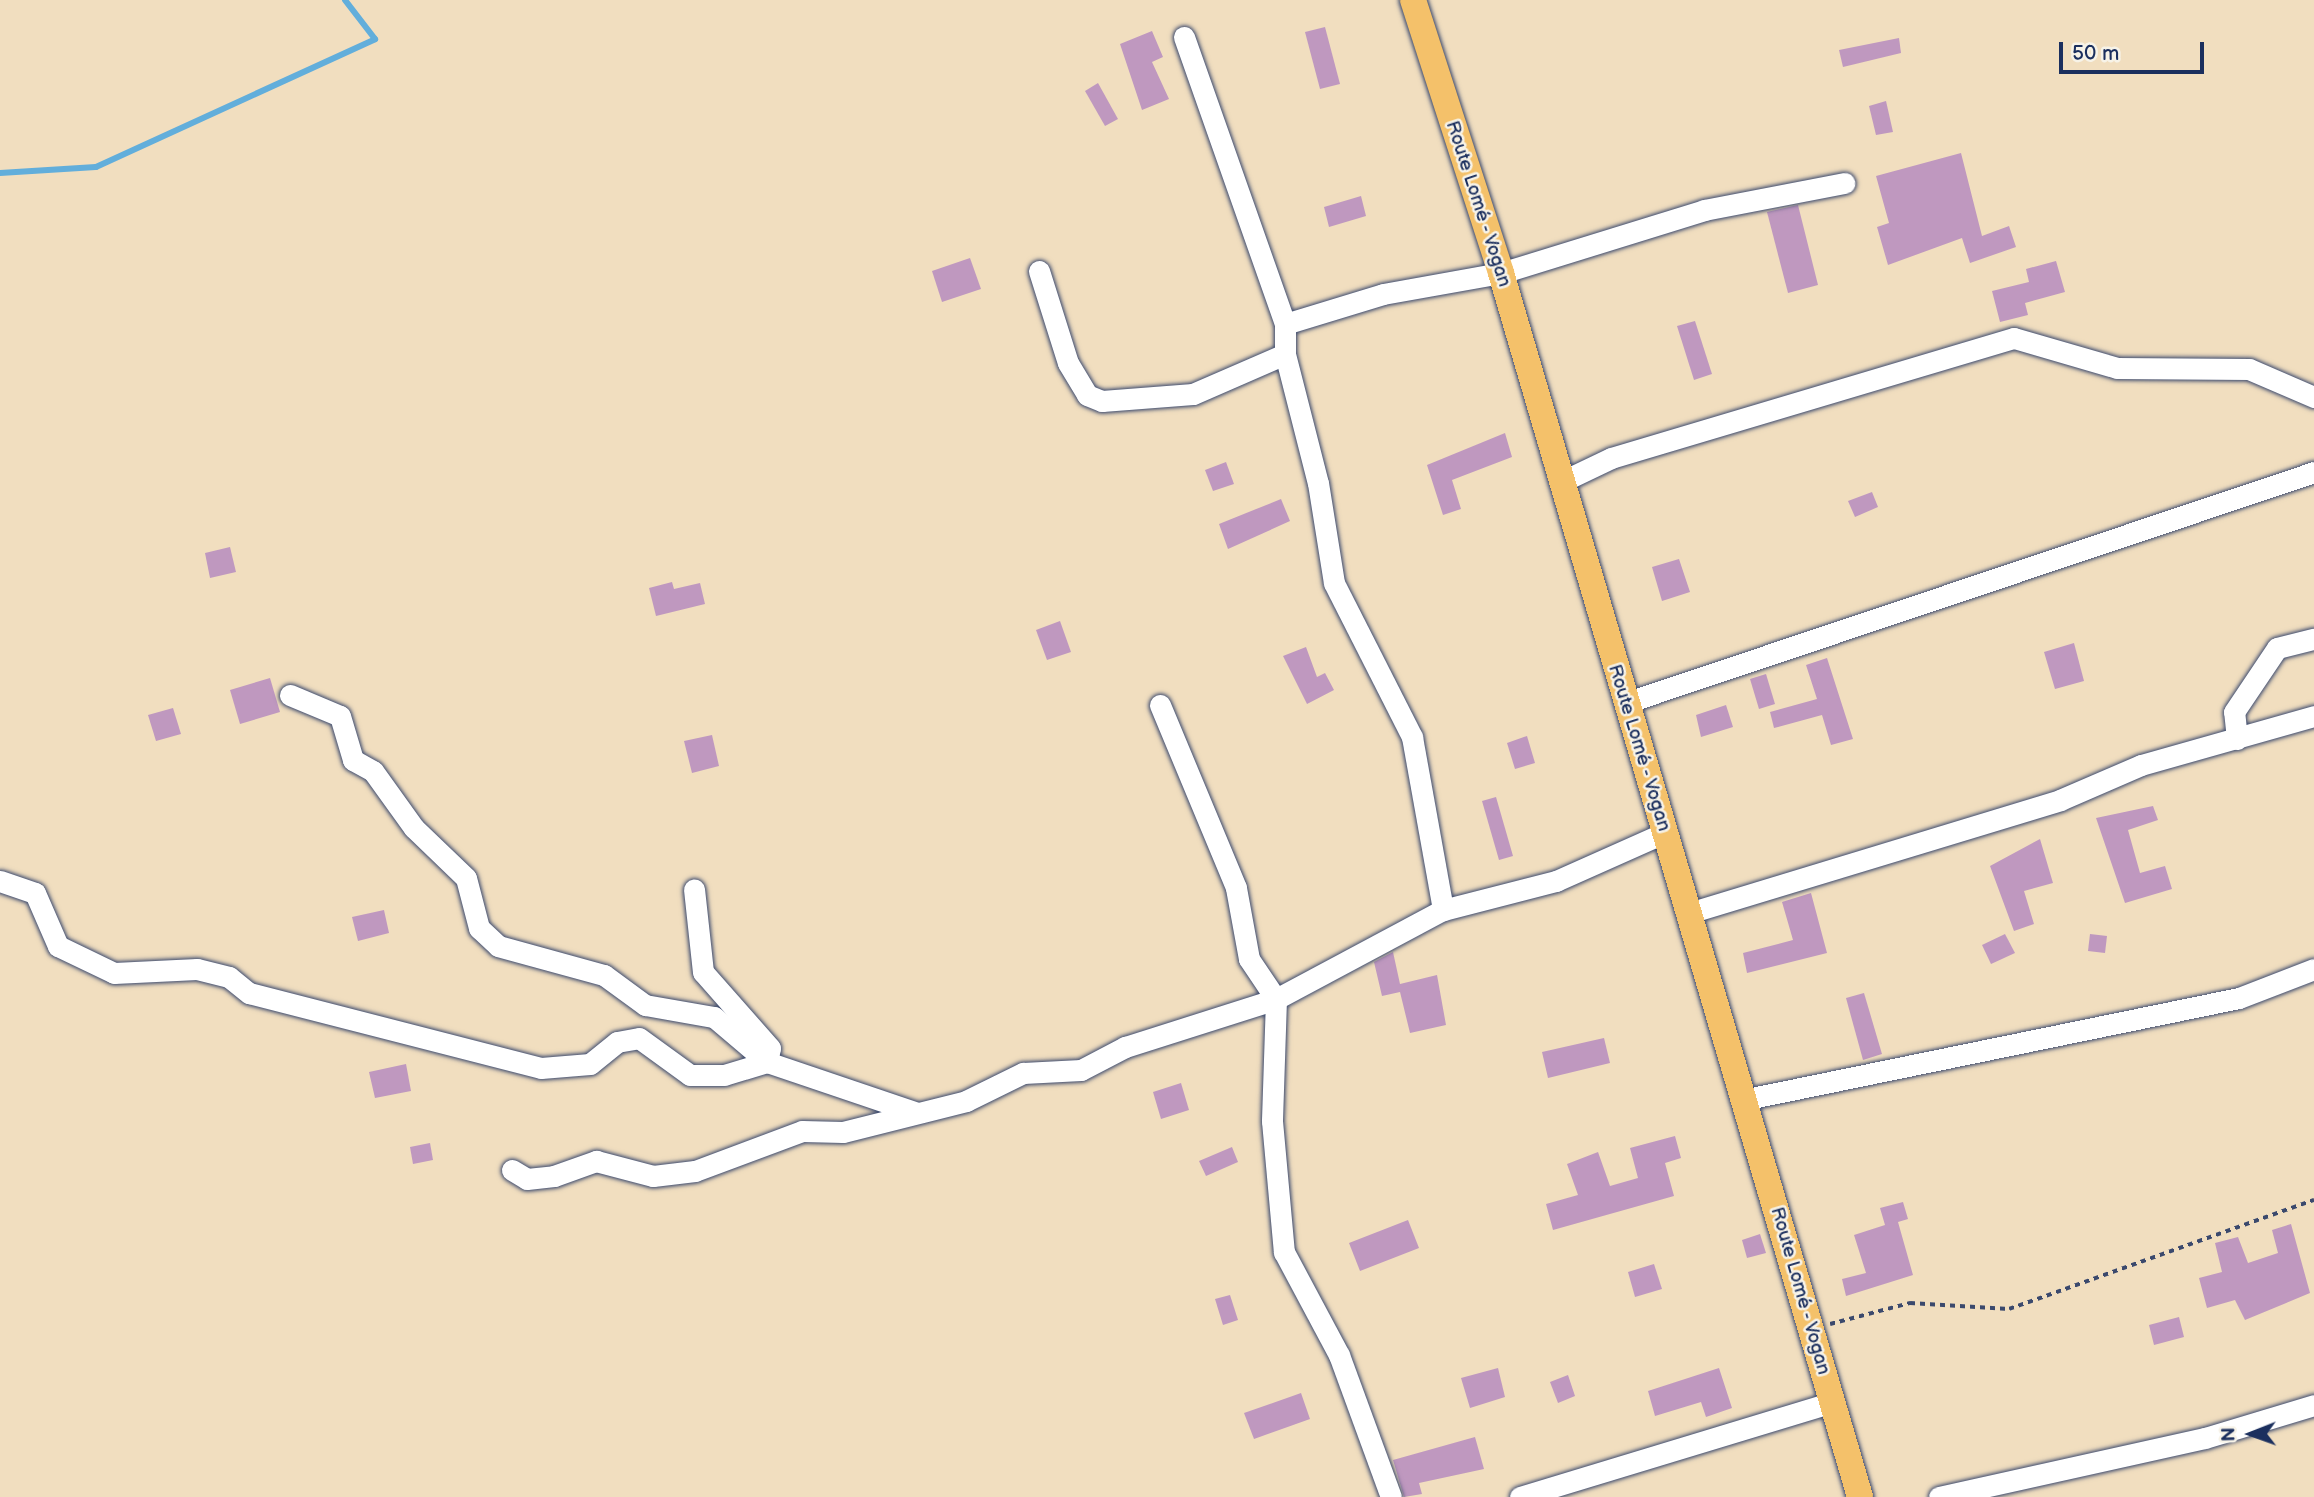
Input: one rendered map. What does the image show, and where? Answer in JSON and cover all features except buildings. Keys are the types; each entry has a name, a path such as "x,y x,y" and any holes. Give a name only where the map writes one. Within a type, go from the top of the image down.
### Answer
{"main road":[{"name":"Route Lomé - Vogan","path":"1413,0 1501,273 1860,1497"}],"street":[{"path":"1184,37 1285,324 1285,354 1318,483 1334,583 1412,737 1443,910"},
{"path":"1285,324 1383,294 1501,273 1704,209 1844,183"},
{"path":"1039,271 1068,363 1087,395 1102,401 1193,394 1285,354"},
{"path":"1561,482 1611,458 2014,338 2117,368 2249,369 2314,397"},
{"path":"1625,703 2314,472"},
{"path":"2237,739 2234,712 2277,648 2314,639"},
{"path":"290,695 340,716 353,760 373,771 414,828 466,878 479,928 498,946 604,975 645,1005 714,1017 767,1062 915,1112"},
{"path":"1160,705 1236,888 1250,959 1276,999 1272,1121 1284,1252 1339,1354 1391,1497"},
{"path":"1689,914 2060,800 2141,765 2314,716"},
{"path":"512,1170 527,1179 554,1177 596,1161 653,1176 695,1171 802,1131 843,1132 965,1101 1023,1073 1081,1070 1125,1047 1276,999 1443,910 1556,881 1664,833"},
{"path":"0,881 35,893 58,946 114,974 155,967 197,970 229,977 249,993 541,1068 590,1064 617,1042 639,1038 690,1075 724,1075 767,1062"},
{"path":"694,889 702,972 770,1048 767,1062"},
{"path":"1742,1100 2239,998 2314,969"},
{"path":"1520,1497 1832,1402"},
{"path":"1939,1497 2205,1438 2314,1405"}],"path":[{"path":"1811,1329 1883,1305 2009,1309 2314,1200"}],"waterway":[{"path":"0,173 96,167 375,39 345,0"}]}
